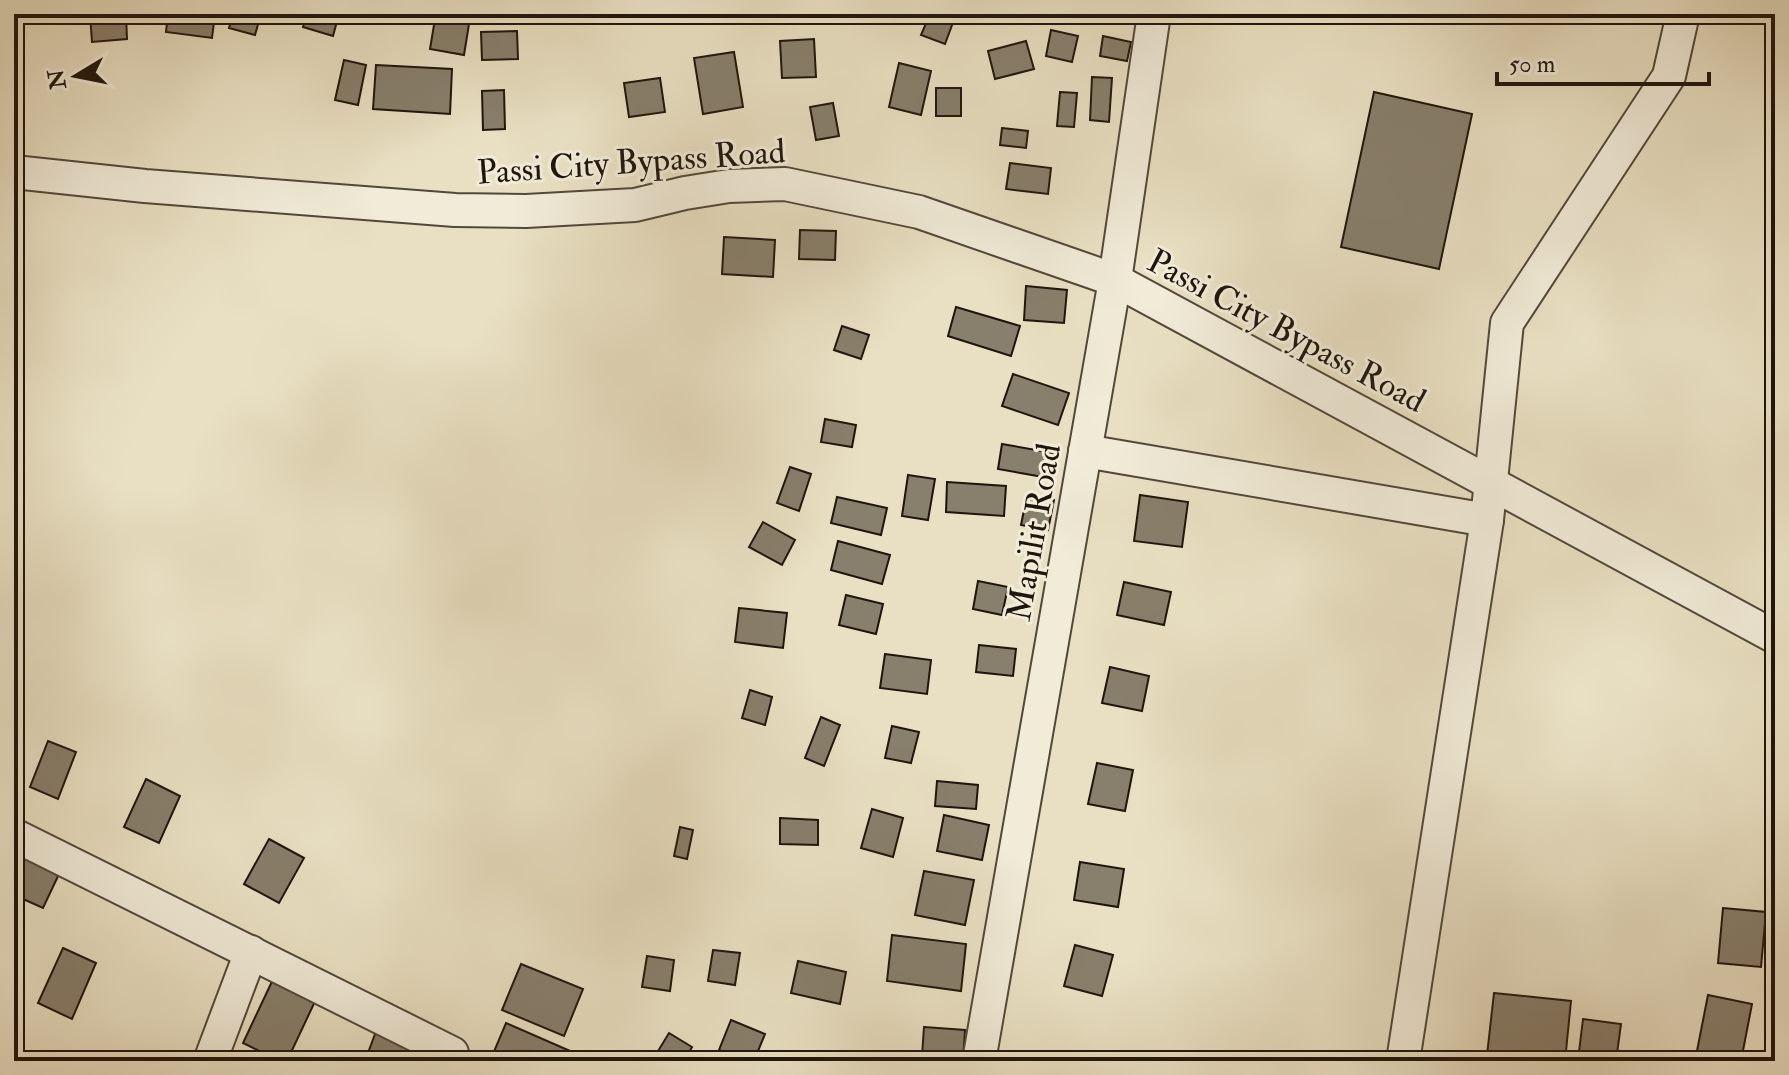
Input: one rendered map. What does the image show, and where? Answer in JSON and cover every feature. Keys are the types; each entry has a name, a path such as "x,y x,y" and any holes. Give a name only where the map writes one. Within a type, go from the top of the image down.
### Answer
{"street":[{"name":"Mapilit Road","path":"979,1061 1115,280 1154,14"},
{"path":"1403,1061 1487,520 1507,323 1669,76 1683,14"},
{"name":"Passi City Bypass Road","path":"14,172 145,186 483,211 635,205 729,186 785,184 919,212 1115,280 1775,637"},
{"path":"1085,451 1487,520"},
{"path":"14,835 452,1053 449,1061"},
{"path":"210,1061 251,952"}],"building":[{"path":"126,14 127,39 92,42 90,15"},
{"path":"168,14 215,14 212,38 166,32"},
{"path":"233,14 261,14 255,35 229,28"},
{"path":"307,14 339,14 333,36 303,27"},
{"path":"930,14 955,17 945,44 921,35"},
{"path":"1099,14 1128,14 1127,21"},
{"path":"435,19 469,24 464,55 430,49"},
{"path":"1051,30 1078,36 1072,62 1046,56"},
{"path":"517,31 518,59 482,60 481,32"},
{"path":"1103,36 1131,42 1127,61 1100,56"},
{"path":"814,39 816,77 782,78 780,41"},
{"path":"1026,41 1034,69 995,79 988,51"},
{"path":"734,52 743,107 703,114 694,58"},
{"path":"344,60 366,65 358,105 335,100"},
{"path":"899,63 931,71 921,115 889,107"},
{"path":"376,65 452,69 450,114 373,109"},
{"path":"1092,77 1112,78 1109,122 1090,120"},
{"path":"660,78 665,112 629,117 624,83"},
{"path":"936,88 961,88 961,116 936,116"},
{"path":"504,90 505,129 483,130 482,91"},
{"path":"1060,92 1077,93 1074,127 1057,126"},
{"path":"1374,92 1472,114 1439,269 1341,247"},
{"path":"833,103 839,136 816,140 810,107"},
{"path":"1002,128 1028,131 1026,148 1000,145"},
{"path":"1010,163 1051,168 1048,194 1006,189"},
{"path":"800,230 836,231 835,260 799,259"},
{"path":"724,237 775,240 773,277 722,274"},
{"path":"1026,286 1067,290 1064,323 1024,320"},
{"path":"956,307 1020,326 1011,356 948,336"},
{"path":"842,326 869,335 861,359 834,350"},
{"path":"1013,374 1069,393 1058,425 1002,406"},
{"path":"825,419 856,425 852,447 821,442"},
{"path":"1002,444 1053,453 1049,478 998,469"},
{"path":"790,467 811,474 799,511 777,503"},
{"path":"908,475 935,479 928,520 902,516"},
{"path":"947,482 1006,486 1004,516 946,512"},
{"path":"1027,495 1054,500 1048,530 1021,525"},
{"path":"1140,495 1188,502 1182,547 1134,541"},
{"path":"837,497 887,508 881,535 831,523"},
{"path":"763,522 795,540 782,565 749,547"},
{"path":"838,541 890,555 882,584 831,570"},
{"path":"978,581 1008,587 1002,615 973,609"},
{"path":"1124,582 1171,592 1164,625 1117,615"},
{"path":"846,595 883,604 876,634 839,625"},
{"path":"739,608 787,613 783,648 735,642"},
{"path":"979,645 1016,649 1013,676 976,672"},
{"path":"885,654 931,660 927,694 880,688"},
{"path":"1110,667 1149,676 1142,711 1102,703"},
{"path":"750,690 772,697 765,725 742,718"},
{"path":"821,717 840,725 824,766 805,758"},
{"path":"892,726 919,732 911,763 885,758"},
{"path":"14,739 23,743 14,766"},
{"path":"48,741 76,752 58,799 30,787"},
{"path":"1097,763 1133,770 1125,811 1088,804"},
{"path":"146,779 180,796 159,843 124,827"},
{"path":"937,781 978,785 976,809 935,806"},
{"path":"872,809 903,818 893,857 861,848"},
{"path":"944,815 989,825 982,860 937,851"},
{"path":"780,818 818,820 818,845 780,844"},
{"path":"680,827 693,830 687,859 674,856"},
{"path":"269,839 304,858 279,903 244,884"},
{"path":"14,849 60,872 43,908 14,895"},
{"path":"1080,862 1124,869 1118,907 1074,900"},
{"path":"924,871 974,880 965,925 915,915"},
{"path":"1723,908 1766,912 1761,967 1718,963"},
{"path":"892,935 966,944 961,991 887,981"},
{"path":"1075,945 1113,955 1102,996 1064,986"},
{"path":"63,948 96,963 72,1019 38,1003"},
{"path":"713,950 740,953 735,985 708,981"},
{"path":"647,956 674,960 670,991 642,987"},
{"path":"798,961 846,972 840,1004 791,993"},
{"path":"521,964 583,989 564,1036 502,1010"},
{"path":"275,975 318,995 287,1061 280,1061 243,1043"},
{"path":"1494,993 1571,1001 1565,1061 1487,1055"},
{"path":"1708,995 1752,1004 1741,1061 1695,1061"},
{"path":"1583,1019 1621,1024 1616,1061 1578,1060"},
{"path":"731,1020 765,1034 754,1061 719,1050"},
{"path":"506,1023 593,1061 490,1061"},
{"path":"378,1026 434,1048 429,1061 365,1061"},
{"path":"924,1027 965,1030 963,1060 922,1056"},
{"path":"669,1033 692,1047 684,1061 652,1061"}]}
